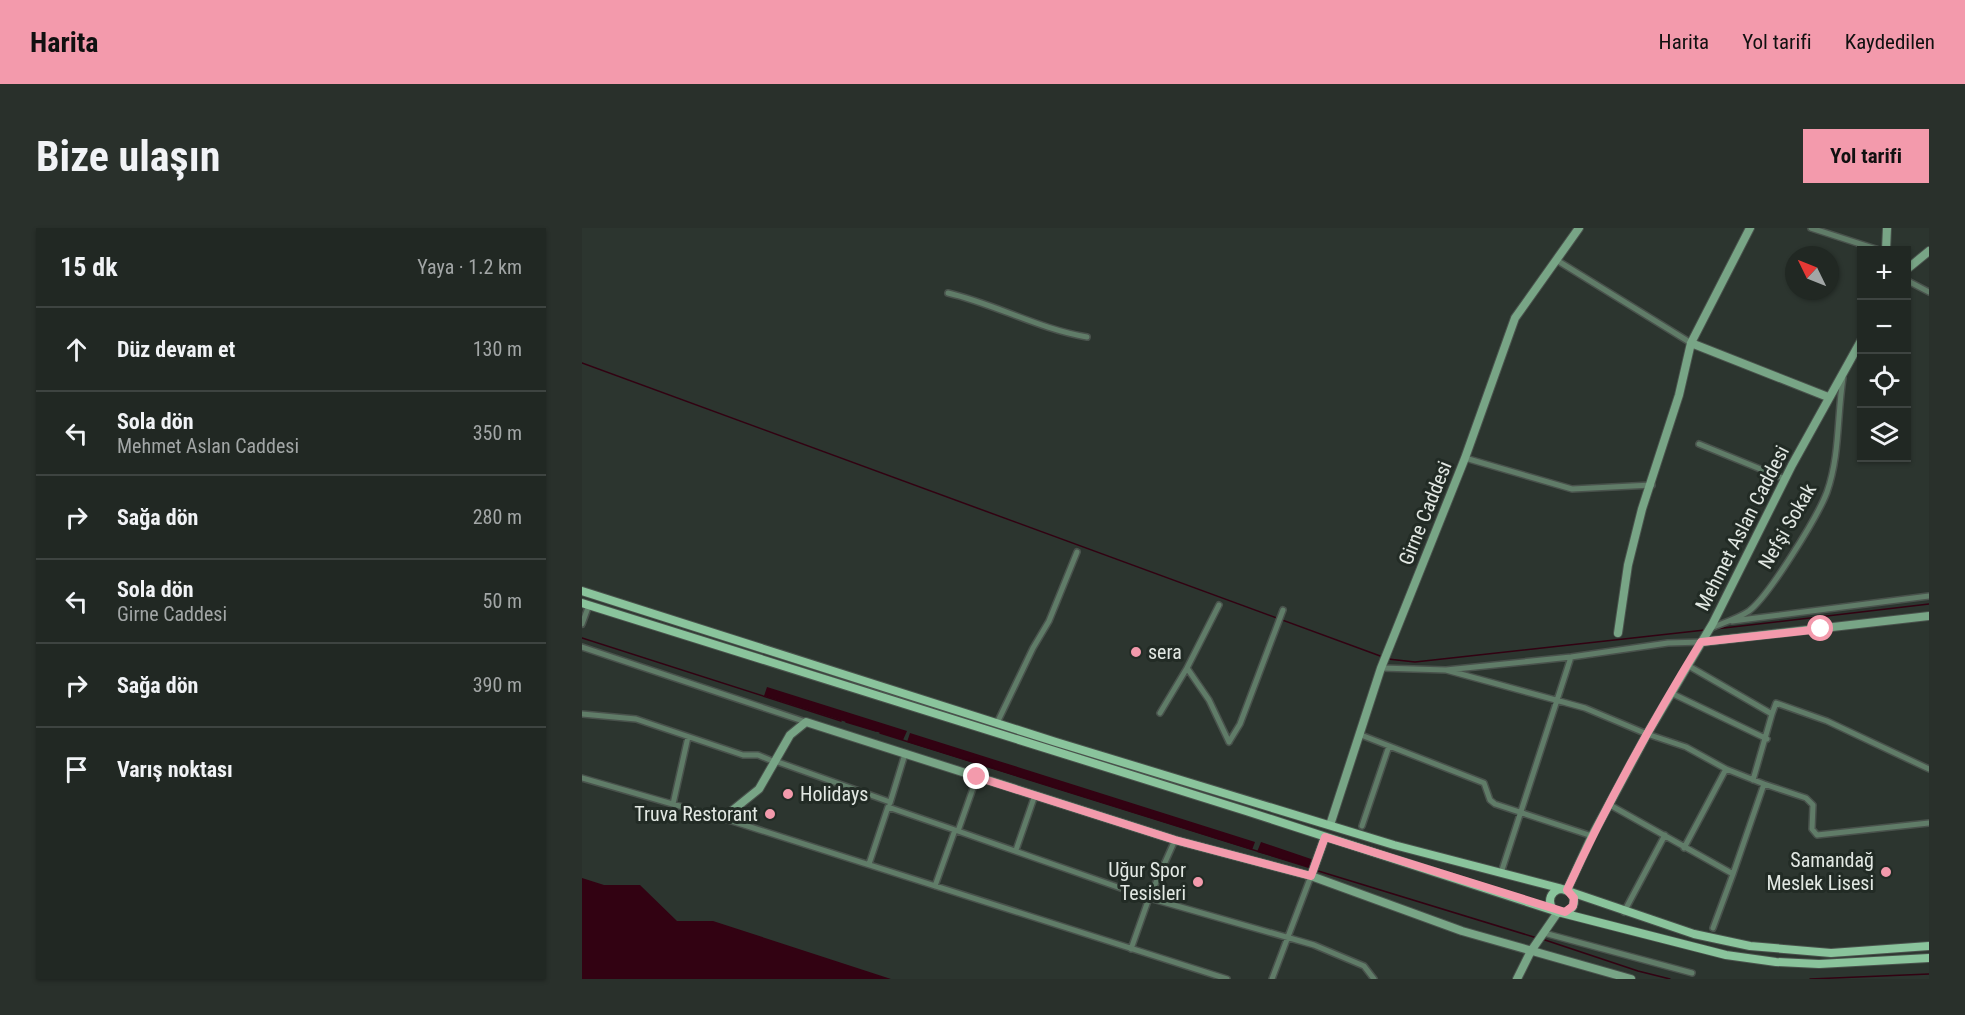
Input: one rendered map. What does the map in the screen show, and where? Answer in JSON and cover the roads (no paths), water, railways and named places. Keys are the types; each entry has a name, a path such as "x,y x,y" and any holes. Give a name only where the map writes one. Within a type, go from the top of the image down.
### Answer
{"main road":[{"path":"582,591 997,723 1330,825 1567,890 1624,912 1694,934 1750,946 1831,953 1929,946"},
{"path":"585,604 1558,912 1726,955 1776,962 1819,964 1929,958"},
{"path":"1560,890 1567,890 1574,898 1573,906 1568,911 1558,912 1551,904 1551,896 1560,890"}],"street":[{"name":"Girne Caddesi","path":"1330,825 1381,668 1465,458 1515,318 1558,261 1579,228"},
{"path":"1618,633 1628,565 1642,509 1652,485 1691,343 1750,228"},
{"path":"1811,228 1867,246"},
{"path":"1886,246 1887,228"},
{"path":"1911,266 1929,251"},
{"path":"1558,261 1691,343 1828,397"},
{"path":"1911,283 1929,292"},
{"path":"948,293 984,302 1068,334 1087,337"},
{"name":"Mehmet Aslan Caddesi","path":"1567,890 1592,836 1647,734 1713,623 1785,479 1857,347"},
{"name":"Nefşi Sokak","path":"1707,630 1750,610 1787,564 1826,492 1839,433 1839,404 1844,368"},
{"path":"1699,444 1785,479"},
{"path":"1465,458 1572,489 1652,485"},
{"path":"997,723 1033,648 1049,621 1077,552"},
{"path":"1724,622 1929,596"},
{"path":"582,624 585,604"},
{"path":"1160,713 1187,668 1219,605"},
{"path":"1187,668 1209,700 1229,742 1240,724 1283,610"},
{"path":"1381,668 1446,670 1571,657 1668,643 1701,642 1929,616"},
{"path":"582,647 806,722 1175,840 1311,876 1462,931 1630,979"},
{"path":"1501,873 1571,657"},
{"path":"1687,665 1772,714"},
{"path":"1446,670 1585,708 1647,734 1686,747 1726,769 1753,780 1806,798 1813,805 1812,830 1817,835 1929,823"},
{"path":"1671,693 1767,739"},
{"path":"1753,780 1776,703 1827,721 1929,769"},
{"path":"582,714 636,719 743,755 758,755 956,831 1149,898 1314,945 1364,966 1374,979"},
{"path":"723,818 759,789 790,735 806,722"},
{"path":"1361,735 1484,783 1491,801 1522,814 1592,836"},
{"path":"673,804 688,737"},
{"path":"1362,826 1389,746"},
{"path":"869,864 905,754"},
{"path":"1684,848 1726,769"},
{"path":"935,886 977,777"},
{"path":"582,778 723,818 1227,979"},
{"path":"1713,928 1764,784"},
{"path":"1016,850 1035,795"},
{"path":"1610,805 1733,874"},
{"path":"1624,912 1665,835"},
{"path":"1272,979 1325,837"},
{"path":"1131,949 1149,898 1175,840"},
{"path":"1517,979 1531,951 1558,912"},
{"path":"1544,933 1692,973"}],"waterway":[{"path":"582,363 1383,657"},
{"path":"1715,629 1929,604"},
{"path":"1388,659 1415,662 1705,630"},
{"path":"582,638 841,721"},
{"path":"846,722 876,731"},
{"path":"880,733 1311,868"},
{"path":"1315,870 1537,938"},
{"path":"1542,939 1638,971 1670,979"},
{"path":"1810,979 1929,974"}],"place":[{"name":"sera","path":"1136,652"},
{"name":"Holidays","path":"788,794"},
{"name":"Truva Restorant","path":"770,814"},
{"name":"Samandağ Meslek Lisesi","path":"1886,872"},
{"name":"Uğur Spor Tesisleri","path":"1198,882"}]}
